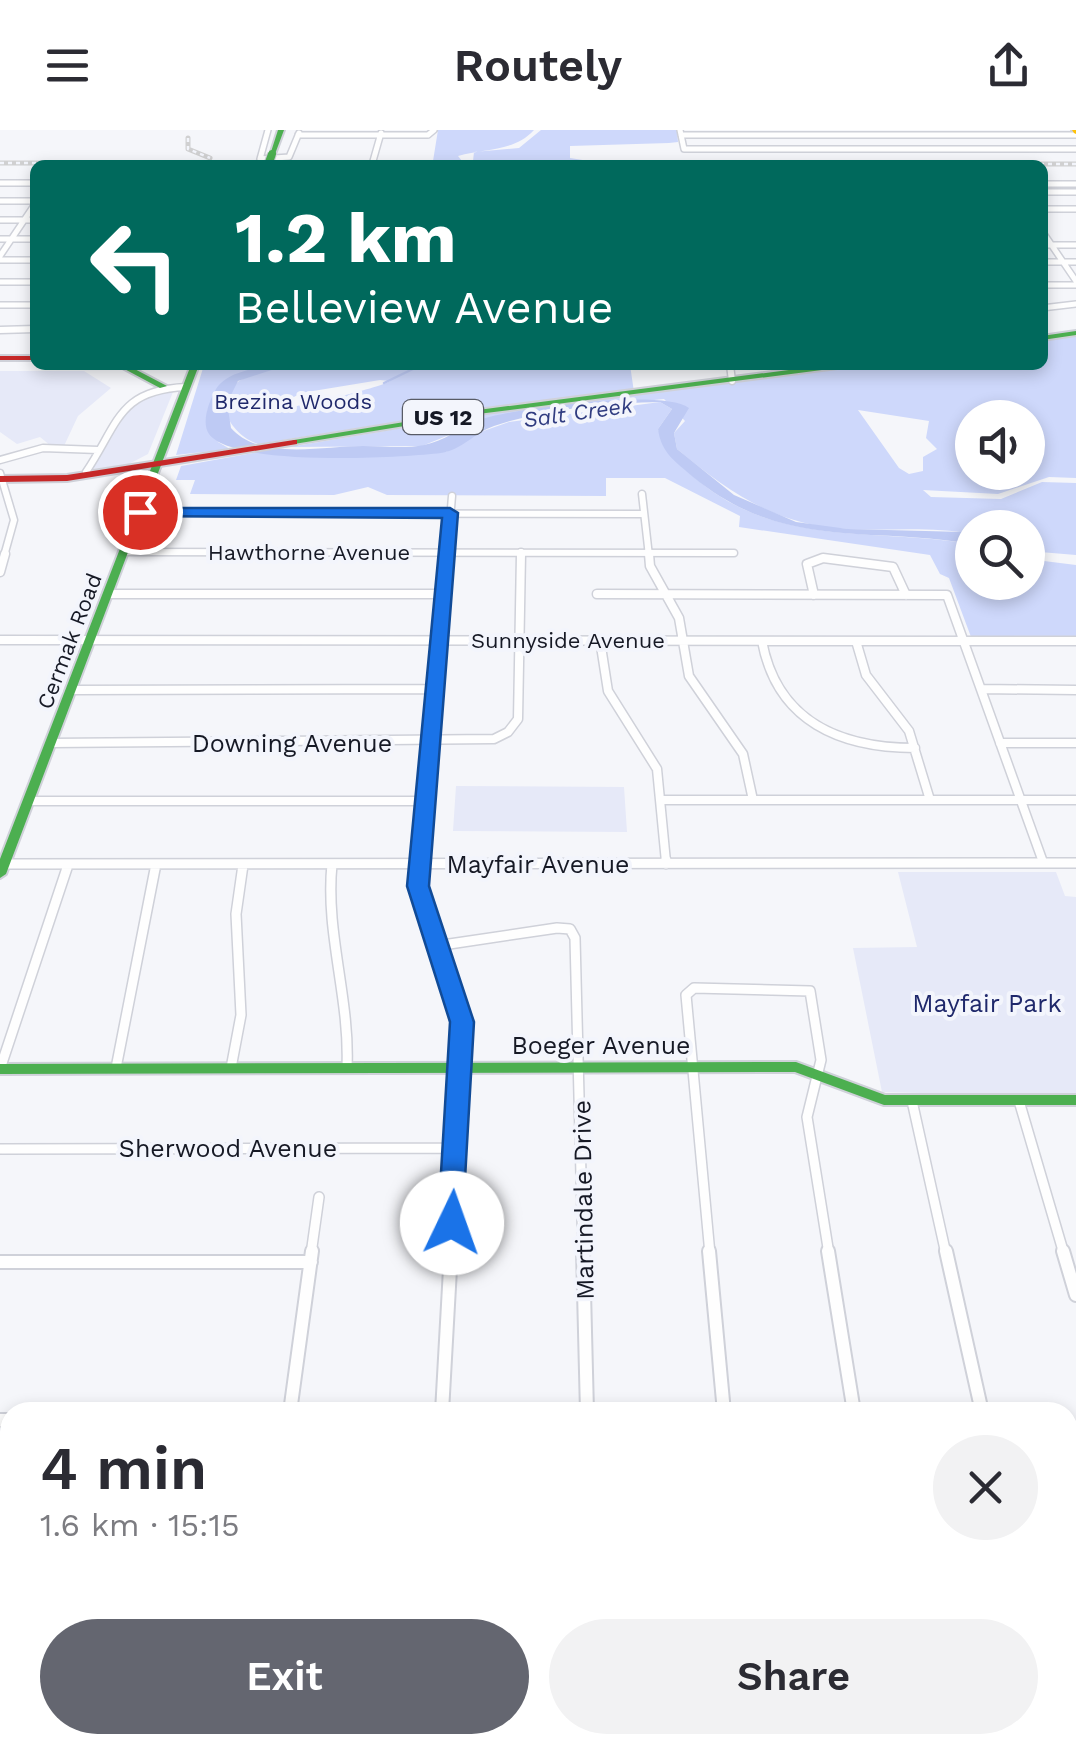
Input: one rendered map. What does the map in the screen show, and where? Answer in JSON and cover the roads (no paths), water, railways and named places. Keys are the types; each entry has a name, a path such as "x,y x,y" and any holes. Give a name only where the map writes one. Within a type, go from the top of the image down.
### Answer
{"main road":[{"path":"272,159 291,131"},
{"path":"1048,337 1076,333"},
{"path":"0,356 30,356"},
{"path":"131,370 165,386"},
{"path":"138,370 165,386"},
{"name":"Cermak Road","path":"1,867 193,370"},
{"name":"US 12","path":"1,476 92,471 160,457 240,452 478,412 784,370"},
{"name":"Boeger Avenue","path":"0,1069 796,1067 818,1072 877,1098 1076,1100"}],"street":[{"path":"268,130 258,158 288,158 291,131 433,132"},
{"path":"374,160 381,132"},
{"path":"1076,132 681,132 684,149 1076,150"},
{"path":"778,132 784,149"},
{"path":"877,132 891,159"},
{"path":"977,132 988,149"},
{"path":"0,183 30,183"},
{"path":"1048,184 1076,184"},
{"path":"1048,192 1076,192"},
{"path":"0,201 30,202"},
{"path":"1048,209 1076,209"},
{"path":"30,210 0,258 30,260"},
{"path":"0,220 30,220"},
{"path":"1048,239 1076,283"},
{"path":"0,240 30,240"},
{"path":"1048,245 1076,245"},
{"path":"1048,262 1076,262"},
{"path":"0,282 30,282"},
{"path":"1048,284 1076,283"},
{"path":"1048,307 1076,304"},
{"path":"0,305 30,305"},
{"path":"0,330 30,330"},
{"path":"92,471 112,418 137,398 165,386 186,386"},
{"path":"0,460 43,448 98,450"},
{"path":"0,572 13,513 1,476"},
{"path":"642,494 648,553 664,594 679,618 692,683 743,754 753,800"},
{"path":"443,1402 462,1022 418,895 452,496"},
{"path":"140,512 644,514"},
{"path":"0,513 13,513"},
{"name":"Hawthorne Avenue","path":"125,552 734,553"},
{"path":"520,639 521,552"},
{"path":"814,594 807,564 823,558 893,567 906,594"},
{"path":"108,594 443,594"},
{"path":"596,594 947,595 1043,863"},
{"name":"Downing Avenue","path":"51,743 494,739 513,727 518,712 520,639"},
{"name":"Sunnyside Avenue","path":"0,640 1076,641"},
{"path":"600,640 608,692 652,758 666,864"},
{"path":"762,641 770,675 824,734 857,746 914,748"},
{"path":"856,641 866,675 900,717 930,800"},
{"path":"72,690 435,689"},
{"path":"981,690 1076,690"},
{"path":"1000,742 1076,742"},
{"path":"29,801 424,800"},
{"path":"660,800 1076,800"},
{"name":"Mayfair Avenue","path":"1,867 1076,863"},
{"path":"116,1068 156,864"},
{"path":"332,864 328,898 349,1012 347,1067"},
{"path":"0,1069 68,865"},
{"path":"231,1068 240,1015 236,914 243,865"},
{"name":"Martindale Drive","path":"436,946 570,929 577,945 587,1402"},
{"path":"723,1402 687,990 808,989 821,1054 806,1117 852,1402"},
{"path":"912,1100 980,1402"},
{"path":"1020,1101 1076,1294"},
{"name":"Sherwood Avenue","path":"0,1149 456,1148"},
{"path":"291,1402 320,1197"},
{"path":"0,1262 311,1262"}],"waterway":[{"path":"384,383 411,370"}],"railway":[{"path":"188,138 188,149 210,158"},
{"path":"0,163 30,163"},
{"path":"1048,164 1076,164"}],"park label":[{"name":"Brezina Woods","path":"293,401"},
{"name":"Mayfair Park","path":"987,1003"}],"water label":[{"name":"Salt Creek","path":"578,412"}]}
